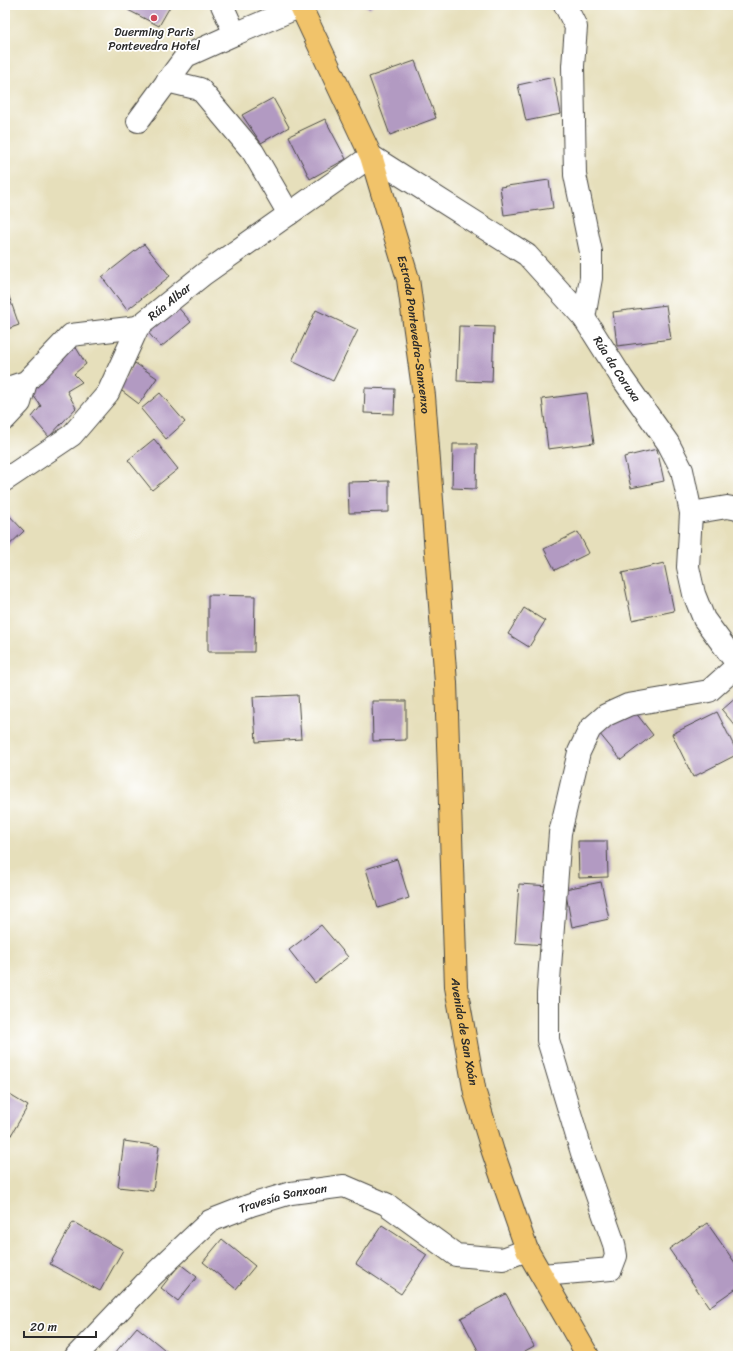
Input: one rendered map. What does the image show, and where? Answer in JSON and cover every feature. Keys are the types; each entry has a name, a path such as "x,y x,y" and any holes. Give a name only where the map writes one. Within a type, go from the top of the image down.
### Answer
{"main road":[{"name":"Estrada Pontevedra-Sanxenxo","path":"300,5 371,156 408,279 424,396 446,683"},
{"name":"Avenida de San Xoán","path":"446,683 456,987 475,1093 493,1152 528,1250 588,1356"}],"street":[{"path":"222,5 235,34"},
{"path":"138,120 186,56 300,5"},
{"path":"565,5 576,27 573,73 574,175 591,252 591,278 584,318"},
{"path":"168,80 200,89 253,152 289,214"},
{"name":"Rúa da Coruxa","path":"371,156 527,254 584,318 622,378 668,443 682,470 691,513 688,567 694,594 704,619 738,665"},
{"name":"Rúa Albar","path":"5,480 72,435 108,393 138,327 204,274 371,156"},
{"path":"5,419 20,403 26,382 71,335 138,327"},
{"path":"5,389 26,382"},
{"path":"691,513 727,507 738,509"},
{"path":"542,1275 610,1269 616,1256 614,1244 582,1154 548,1040 548,994 560,833 579,752 590,729 606,715 628,705 709,691 738,665"},
{"name":"Travesía Sanxoan","path":"76,1356 153,1276 210,1221 251,1205 291,1193 344,1186 386,1204 456,1254 504,1259 528,1250"}],"building":[{"name":"Duerming Paris Pontevedra Hotel","path":"130,5 171,5 159,26 128,10"},
{"path":"364,5 373,5 370,9"},
{"path":"415,61 436,118 390,135 369,77"},
{"path":"554,77 561,114 526,121 518,85"},
{"path":"273,98 289,127 261,143 242,115"},
{"path":"325,119 346,159 310,179 289,136"},
{"path":"549,180 553,208 504,215 500,187"},
{"path":"144,244 170,276 127,310 102,277"},
{"path":"5,285 19,325 5,330"},
{"path":"175,304 191,322 161,347 145,329"},
{"path":"666,305 671,339 617,346 613,312"},
{"path":"316,310 358,330 333,381 292,361"},
{"path":"459,326 494,327 492,382 457,381"},
{"path":"75,346 86,364 74,374 82,382 67,391 76,408 49,437 32,417 41,406 33,395 39,382"},
{"path":"135,363 157,378 139,404 118,388"},
{"path":"365,388 395,389 394,414 364,413"},
{"path":"160,393 185,422 166,439 141,409"},
{"path":"587,393 594,443 548,449 542,399"},
{"path":"154,439 178,469 152,490 128,460"},
{"path":"453,444 477,444 476,489 452,488"},
{"path":"657,449 664,481 631,488 624,457"},
{"path":"389,481 389,512 349,513 348,482"},
{"path":"5,511 24,531 5,549"},
{"path":"578,532 589,553 555,570 544,549"},
{"path":"664,563 674,611 632,620 622,573"},
{"path":"208,595 255,596 254,652 208,652"},
{"path":"524,608 545,621 529,647 508,634"},
{"path":"298,695 301,739 256,742 253,697"},
{"path":"738,696 738,729 722,710"},
{"path":"372,701 406,701 406,740 373,741"},
{"path":"632,708 653,735 621,760 599,733"},
{"path":"717,712 738,754 693,777 672,734"},
{"path":"578,841 607,841 608,877 579,878"},
{"path":"397,859 409,898 378,908 366,869"},
{"path":"601,882 609,919 572,927 565,889"},
{"path":"519,884 550,886 546,945 515,943"},
{"path":"321,925 348,957 315,983 289,950"},
{"path":"5,1092 28,1106 7,1142 5,1141"},
{"path":"124,1141 159,1146 153,1191 118,1187"},
{"path":"73,1222 123,1250 100,1291 50,1264"},
{"path":"707,1223 738,1267 738,1287 709,1307 669,1249"},
{"path":"382,1225 427,1255 401,1294 356,1264"},
{"path":"222,1239 255,1266 236,1289 203,1262"},
{"path":"180,1264 197,1277 178,1301 161,1288"},
{"path":"506,1294 534,1346 516,1356 481,1356 461,1318"},
{"path":"137,1327 170,1354 168,1356 115,1356 114,1354"}],"place":[{"name":"Duerming Paris Pontevedra Hotel","path":"154,18"}]}
